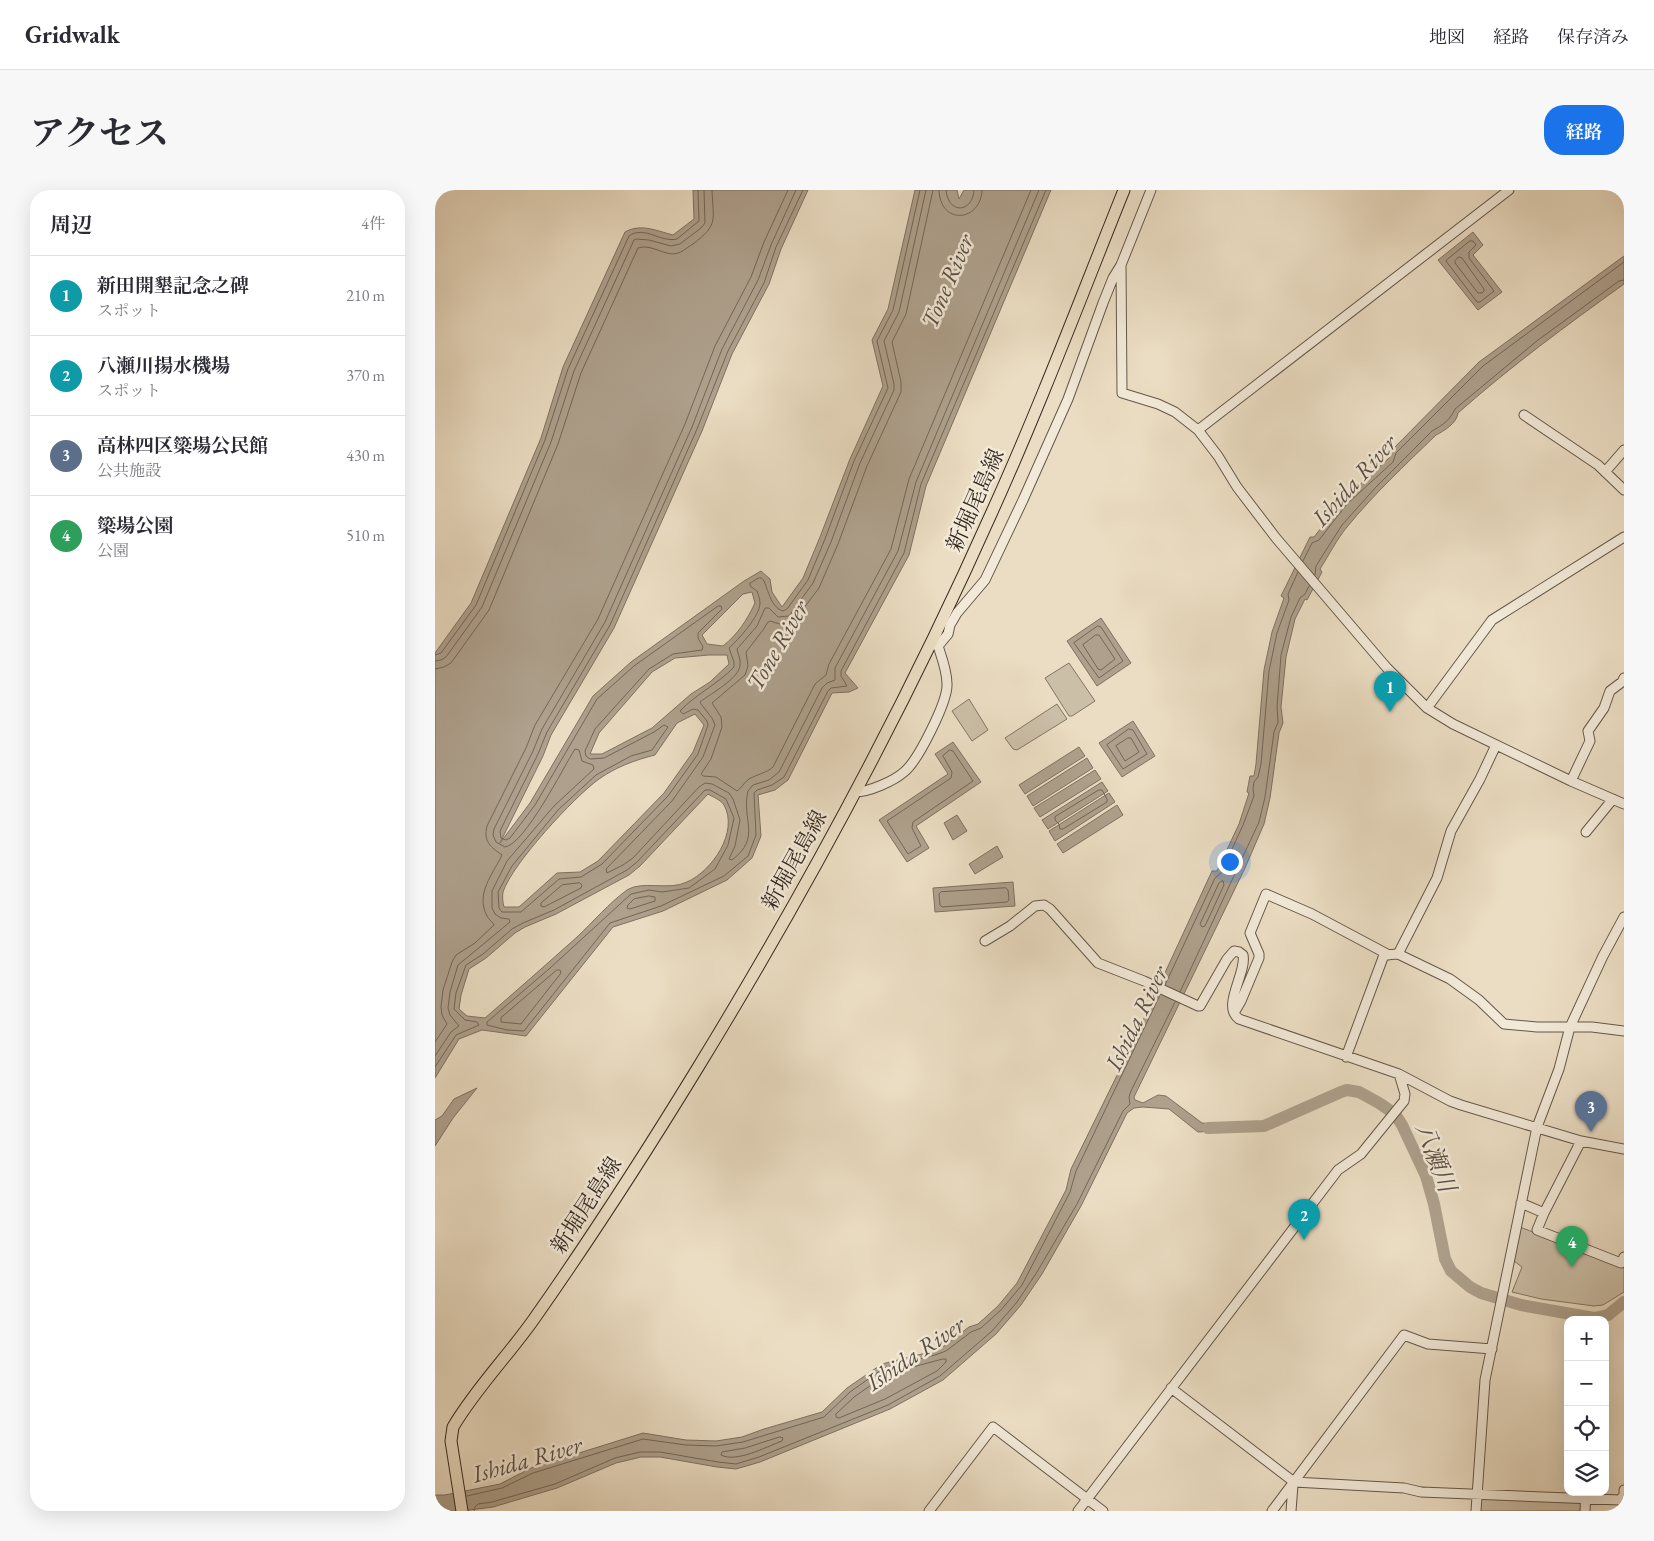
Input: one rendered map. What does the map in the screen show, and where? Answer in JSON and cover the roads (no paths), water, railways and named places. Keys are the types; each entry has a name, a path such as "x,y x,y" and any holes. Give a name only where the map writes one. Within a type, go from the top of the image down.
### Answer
{"main road":[{"name":"新堀尾島線","path":"462,1511 451,1436 453,1427 531,1323 577,1256 695,1071 779,930 855,792 934,644 1011,469 1124,190"}],"street":[{"path":"855,792 868,790 904,773 911,766 945,700 947,684 934,644 948,634 950,625 957,613 985,580 997,556 1068,399 1103,303 1113,278 1121,265 1151,190"},
{"path":"1197,430 1509,190"},
{"path":"1121,265 1122,393 1158,404 1175,412 1197,430 1218,456 1237,487 1284,547 1387,668 1427,708 1453,724 1496,745 1624,804"},
{"path":"1524,415 1605,472 1624,490"},
{"path":"1605,472 1624,450"},
{"path":"1427,708 1493,620 1624,537"},
{"path":"1571,781 1590,741 1588,732 1604,708 1610,691 1622,682 1624,678"},
{"path":"1394,954 1437,878 1451,831 1480,779 1496,745"},
{"path":"1586,832 1613,799"},
{"path":"1233,1014 1258,964 1259,954 1250,934 1266,894 1449,980 1479,1000 1504,1024 1537,1027 1592,1027 1624,1031"},
{"path":"985,941 1010,926 1035,906 1044,905 1050,909 1098,963 1150,984 1196,1006 1200,1006 1227,959 1235,951 1239,952 1243,955 1244,964 1233,999 1233,1014"},
{"path":"1476,1511 1483,1394 1537,1128 1559,1069 1571,1027 1599,965 1624,917"},
{"path":"1346,1057 1384,955 1394,954"},
{"path":"1233,1014 1239,1019 1399,1074 1450,1101 1581,1141 1624,1149"},
{"path":"1077,1511 1339,1170 1361,1154 1404,1101 1405,1094 1399,1074"},
{"path":"1581,1141 1537,1230 1621,1263 1624,1257"},
{"path":"1521,1203 1544,1213"},
{"path":"1272,1511 1404,1335 1429,1344 1492,1349"},
{"path":"1171,1388 1294,1482 1477,1495 1564,1496"},
{"path":"929,1511 993,1427 1103,1511"},
{"path":"1291,1511 1294,1482"},
{"path":"1585,1511 1586,1496 1620,1500 1624,1490"}],"water":[{"name":"Tone River","path":"693,190 808,190 781,249 769,284 732,354 702,431 614,628 551,735 543,756 500,843 530,803 593,696 631,662 744,581 761,571 770,579 772,592 782,607 803,578 850,459 883,386 872,340 888,309 915,190 957,190 959,199 964,190 1051,190 926,486 909,555 845,673 858,688 849,692 832,693 788,780 775,790 758,795 761,836 752,858 727,880 663,911 613,927 526,1036 482,1030 459,1039 435,1078 435,653 471,603 541,438 563,367 625,232 631,229 643,228 673,235 694,219","holes":["752,592 755,603 742,626 723,646 707,644 702,635 743,594","727,655 729,664 710,682 691,694 652,728 602,754 590,754 599,733 652,672 675,658","695,714 704,725 693,752 664,793 598,861 580,872 557,873 519,907 504,907 503,892 518,865 560,815 588,788 605,775 626,764 655,755 677,723","708,794 724,805 728,816 728,827 721,850 714,860 696,877 680,885 640,886 627,890 485,1018 467,1016 459,1009 469,969 486,958 515,933 556,914 629,875 640,866"]},
{"path":"1473,232 1483,245 1473,255 1502,292 1478,310 1438,260"},
{"path":"1624,256 1624,284 1539,346 1458,413 1453,423 1436,435 1368,503 1336,542 1320,569 1322,572 1295,619 1286,657 1281,707 1283,723 1279,733 1270,798 1264,824 1245,868 1134,1097 1135,1100 1143,1103 1158,1095 1166,1096 1202,1123 1213,1124 1229,1130 1198,1132 1169,1109 1143,1107 1134,1108 1127,1113 1081,1206 1042,1274 1021,1305 996,1334 943,1380 890,1409 760,1462 736,1469 660,1457 641,1457 616,1463 557,1488 493,1507 462,1511 435,1511 435,1495 445,1495 500,1484 531,1468 643,1433 686,1440 716,1441 742,1437 822,1412 847,1388 882,1364 934,1351 944,1346 969,1327 978,1324 998,1306 1017,1283 1066,1190 1071,1169 1127,1055 1212,871 1217,871 1239,824 1249,793 1247,792 1250,776 1254,776 1264,670 1272,632 1284,598 1281,596 1310,537 1314,537 1343,500 1389,458 1391,451 1479,362"},
{"path":"1101,618 1131,663 1097,686 1067,641"},
{"path":"1133,721 1155,756 1122,777 1099,743"},
{"path":"953,742 981,782 916,826 929,848 907,862 879,820 948,774 935,754"},
{"path":"1079,747 1085,756 1025,794 1019,785"},
{"path":"1087,758 1093,768 1033,806 1027,796"},
{"path":"1095,770 1101,779 1040,817 1034,808"},
{"path":"1102,782 1108,791 1048,829 1042,820"},
{"path":"1109,793 1115,802 1055,841 1049,831"},
{"path":"1117,805 1123,815 1063,853 1057,844"},
{"path":"957,815 967,831 953,840 944,823"},
{"path":"997,846 1003,857 975,874 969,864"},
{"path":"1013,882 1015,906 935,912 933,888"},
{"path":"477,1088 453,1118 435,1146 435,1120 442,1116 454,1099"}],"waterway":[{"name":"八瀬川","path":"1208,1128 1264,1126 1341,1092 1347,1090 1359,1092 1395,1114 1402,1125 1426,1176 1434,1204 1445,1259 1451,1271 1470,1287 1481,1293 1521,1305 1594,1318 1608,1315 1624,1302"}],"place":[{"name":"新田開墾記念之碑","path":"1390,712"},
{"name":"高林四区簗場公民館","path":"1591,1132"},
{"name":"八瀬川揚水機場","path":"1304,1240"},
{"name":"簗場公園","path":"1572,1267"}],"water label":[{"name":"Ishida River","path":"1354,480"},
{"name":"Ishida River","path":"1136,1018"},
{"name":"Ishida River","path":"915,1353"},
{"name":"Ishida River","path":"527,1459"}]}
